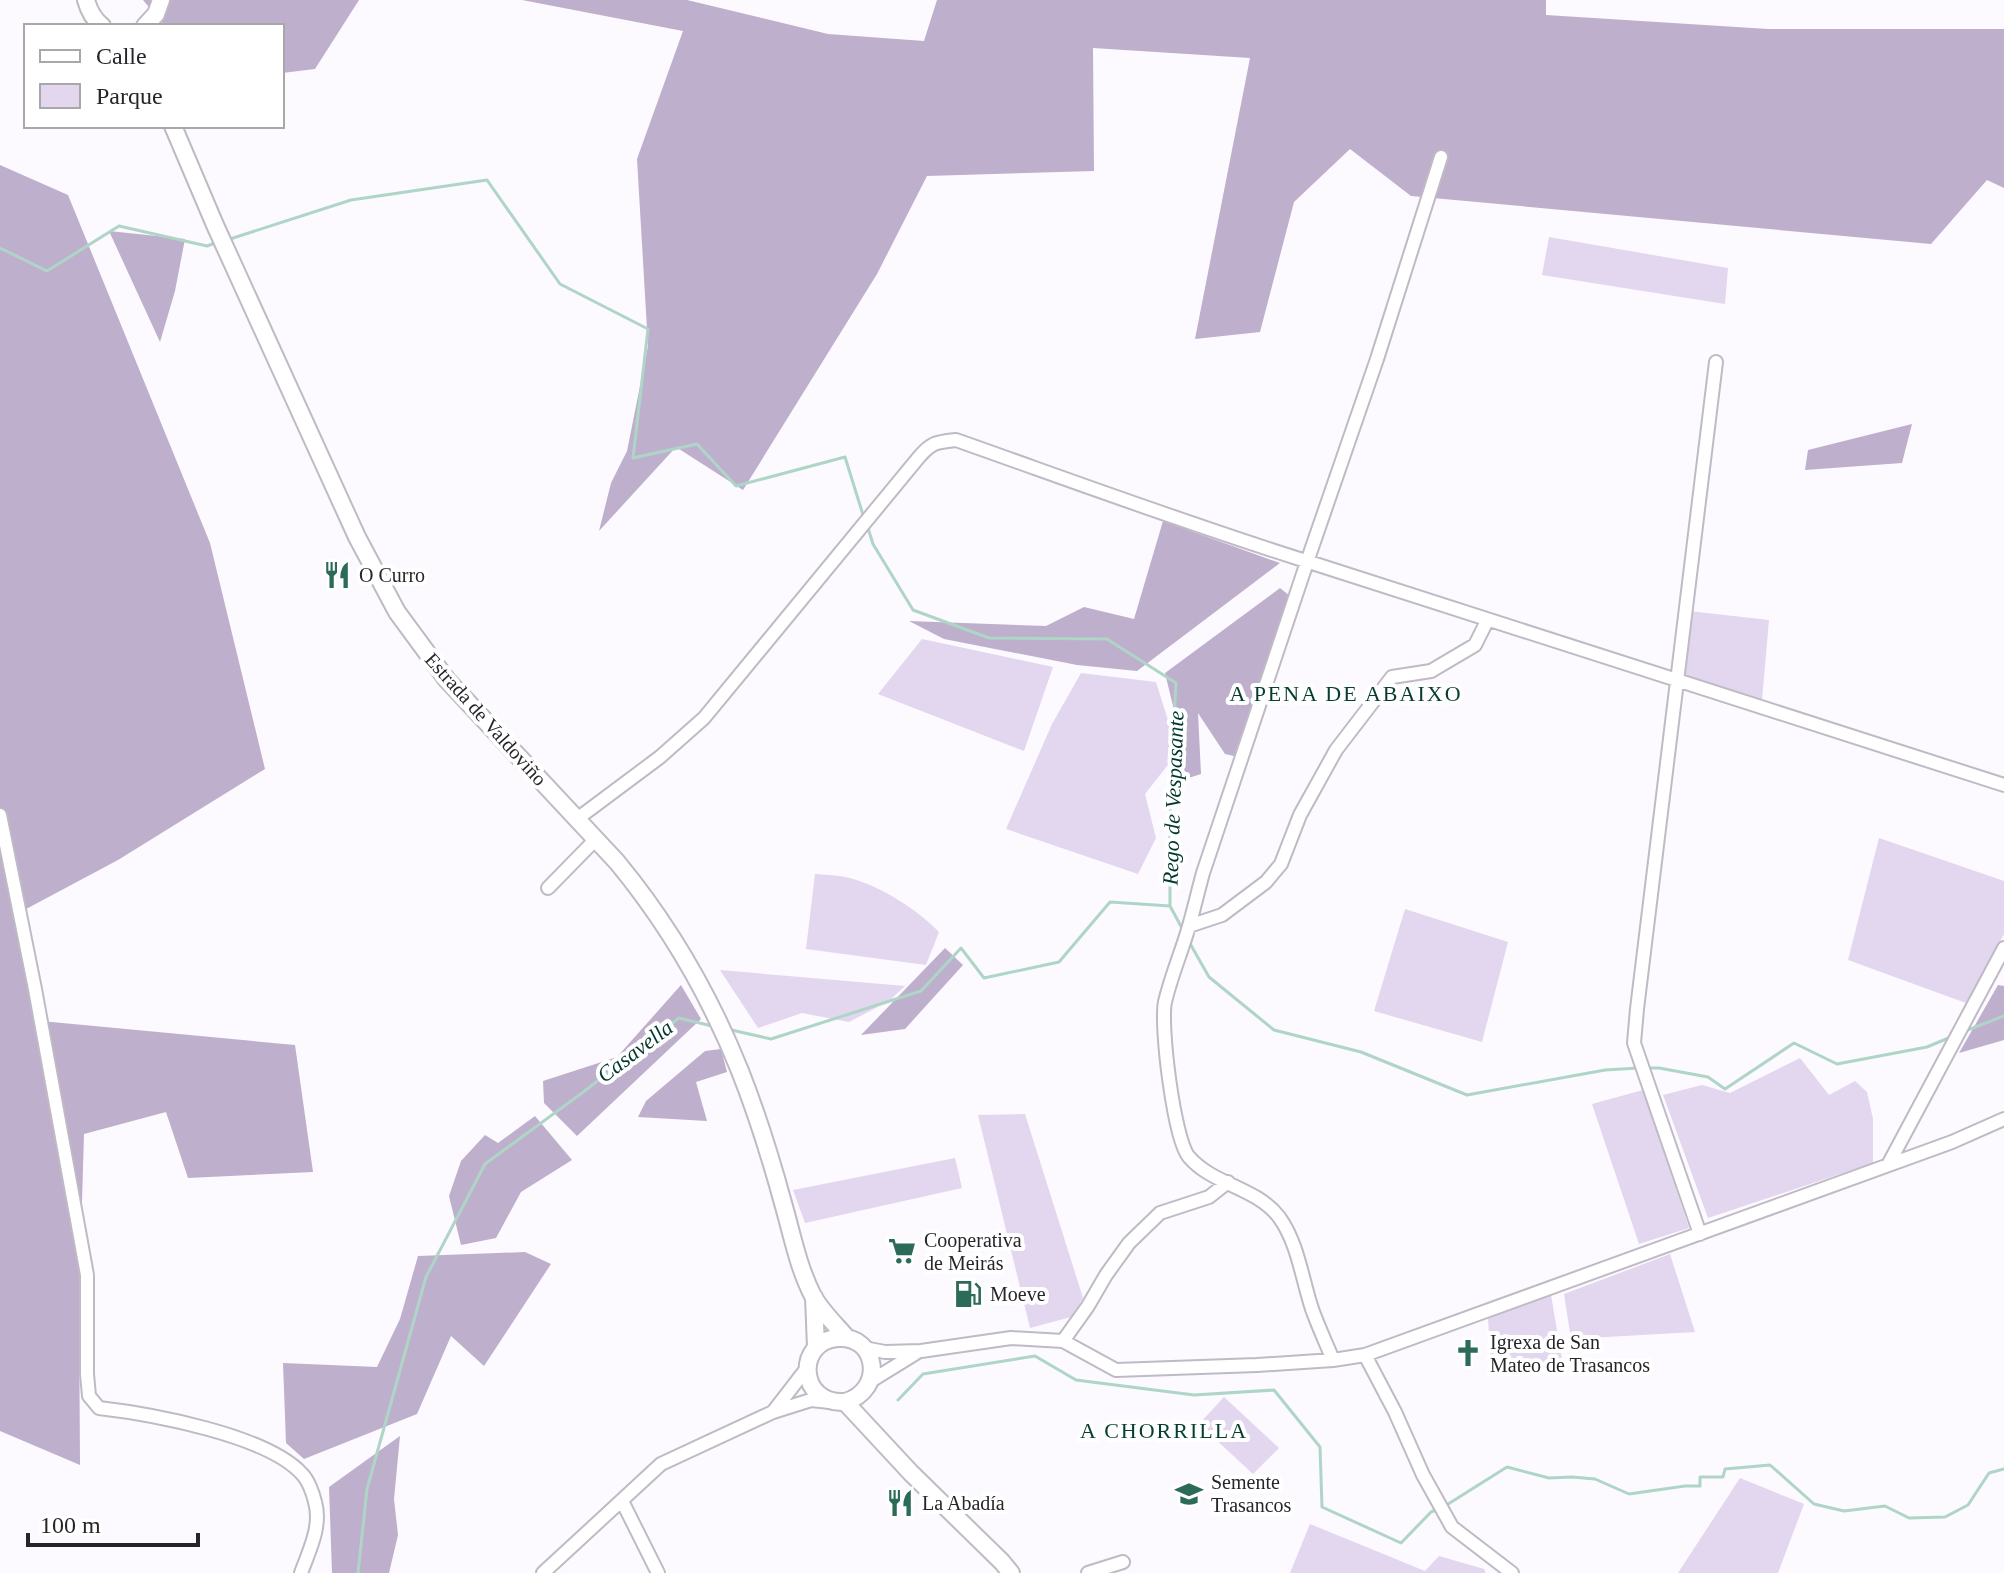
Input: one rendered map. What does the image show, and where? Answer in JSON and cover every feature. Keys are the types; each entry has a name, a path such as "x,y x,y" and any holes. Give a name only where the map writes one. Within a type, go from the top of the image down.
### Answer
{"main road":[{"path":"86,0 89,11 100,24"},
{"path":"149,24 165,1"},
{"name":"Estrada de Valdoviño","path":"174,128 351,524 397,612 447,680 635,884 668,930 708,1001 740,1071 772,1165 798,1257 814,1297"},
{"path":"814,1297 847,1338 864,1348 872,1363 868,1386 873,1433"},
{"path":"814,1297 816,1347"},
{"path":"847,1338 836,1337 816,1347 807,1368 808,1377 824,1399 839,1402 859,1396 868,1386"},
{"path":"839,1402 1004,1569"}],"street":[{"path":"1333,1360 1280,1218 1248,1191 1195,1163 1186,1154 1172,1105 1164,1025 1165,1004 1203,873 1377,359 1441,157"},
{"path":"1700,1234 1634,1043 1716,362"},
{"path":"577,819 660,757 704,718 929,445 956,440 1307,562 2004,785"},
{"path":"1187,932 1222,915 1266,882 1281,864 1300,815 1336,750 1392,677 1431,671 1475,645 1487,621"},
{"path":"0,815 87,1275 89,1396 99,1408 208,1429 249,1442 289,1463 304,1476 316,1503 315,1533 301,1573"},
{"path":"548,888 596,839"},
{"path":"1888,1165 2004,948"},
{"path":"864,1348 885,1352 921,1351 1011,1338 1063,1341 1116,1370 1257,1365 1365,1355 1952,1142 2004,1119"},
{"path":"1063,1341 1129,1243 1160,1213 1209,1197 1228,1182"},
{"path":"868,1386 879,1374 921,1351"},
{"path":"1365,1355 1423,1475 1452,1527 1512,1573"},
{"path":"773,1412 807,1368"},
{"path":"543,1573 661,1464 773,1412 811,1400 839,1402"},
{"path":"622,1501 658,1573"},
{"path":"1088,1573 1123,1562"}],"green space":[{"path":"1549,237 1728,268 1725,304 1542,275"},
{"path":"1689,611 1769,620 1762,700 1682,675"},
{"path":"922,639 1053,667 1024,751 878,694"},
{"path":"1081,673 1156,682 1178,752 1145,794 1156,838 1138,874 1006,829 1052,724"},
{"path":"1879,838 2004,881 2004,934 1966,1003 1848,960"},
{"path":"815,874 864,883 888,894 921,916 939,932 926,965 806,949"},
{"path":"1405,909 1508,942 1482,1042 1374,1011"},
{"path":"720,970 905,986 889,1001 849,1022 802,1013 758,1028"},
{"path":"1800,1058 1829,1095 1855,1081 1867,1092 1873,1119 1873,1163 1708,1218 1663,1095 1702,1085 1730,1093"},
{"path":"1643,1090 1689,1228 1639,1244 1592,1104"},
{"path":"1025,1114 1083,1298 1071,1317 1030,1328 978,1115"},
{"path":"955,1158 962,1188 805,1223 793,1190"},
{"path":"1670,1254 1695,1332 1571,1339 1564,1294"},
{"path":"1551,1295 1562,1360 1491,1368 1488,1318"},
{"path":"1224,1397 1279,1448 1253,1474 1199,1424"},
{"path":"1740,1478 1804,1504 1778,1573 1678,1573"},
{"path":"1310,1524 1425,1571 1439,1556 1484,1569 1486,1573 1290,1573"}],"shaded area":[{"path":"143,0 359,0 315,69 284,73 284,24 163,24"},
{"path":"522,0 687,0 828,34 924,41 937,0 1546,0 1546,15 1768,29 2004,29 2004,188 1987,180 1931,244 1411,196 1350,149 1294,202 1260,332 1195,339 1250,58 1093,48 1094,171 927,176 877,274 743,490 676,447 599,531 611,483 627,451 648,346 637,159 683,31"},
{"path":"0,165 68,195 210,543 265,769 118,860 13,916 41,1021 295,1045 313,1172 188,1178 166,1112 84,1134 79,1304 80,1465 0,1431"},
{"path":"109,231 185,239 175,291 160,342"},
{"path":"1912,424 1902,463 1805,470 1808,450"},
{"path":"1163,521 1280,563 1137,671 1077,665 944,639 909,621 1046,626 1084,607 1134,619"},
{"path":"1280,588 1290,596 1234,756 1225,754 1198,713 1201,774 1182,780 1183,747 1165,673"},
{"path":"945,948 963,965 905,1029 861,1035"},
{"path":"681,985 701,1019 577,1136 544,1103 543,1081 617,1057"},
{"path":"1998,985 2004,986 2004,1040 1959,1053"},
{"path":"721,1049 727,1072 696,1082 707,1121 638,1117 646,1101 705,1051"},
{"path":"535,1116 572,1160 521,1192 496,1238 461,1245 449,1196 461,1161 485,1135 498,1143"},
{"path":"525,1252 551,1264 484,1366 451,1336 417,1414 304,1459 286,1443 283,1363 377,1367 400,1319 418,1256"},
{"path":"400,1436 394,1499 398,1535 389,1573 332,1573 329,1487"}],"waterway":[{"name":"Rego de Vespasante","path":"230,239 351,200 487,180 560,284 648,329 633,458 697,444 736,486 845,457 864,518"},
{"name":"Rego de Vespasante","path":"0,248 47,271 119,226 207,246 215,243"},
{"name":"Rego de Vespasante","path":"867,525 873,544 913,610 989,638 1107,639 1176,683 1170,791 1170,906 1183,930"},
{"name":"Casavella","path":"727,1029 771,1039 921,991 961,948 984,978 1059,962 1110,902 1170,906"},
{"name":"Rego de Vespasante","path":"1188,940 1209,977 1274,1030 1361,1052 1467,1095 1605,1070 1638,1068"},
{"name":"Rego de Vespasante","path":"1965,1031 2004,1016"},
{"name":"Casavella","path":"358,1573 367,1489 426,1277 485,1164 679,1018 712,1026"},
{"name":"Rego de Vespasante","path":"1646,1068 1708,1077 1725,1089 1794,1043 1837,1064 1927,1047 1951,1037"},
{"path":"898,1400 923,1374 1035,1356 1076,1380 1194,1395 1274,1390 1320,1447 1322,1507 1401,1543 1431,1512 1438,1509"},
{"path":"1445,1506 1507,1467 1549,1478 1595,1479 1629,1494 1700,1486 1700,1477 1723,1477 1725,1469 1770,1465 1814,1504 1844,1511 1885,1506 1909,1518 1945,1517 1968,1505 1989,1473 2004,1469"}],"place":[{"name":"O Curro","path":"337,575"},
{"name":"Cooperativa de Meirás","path":"902,1251"},
{"name":"Moeve","path":"968,1294"},
{"name":"Igrexa de San Mateo de Trasancos","path":"1468,1353"},
{"name":"Semente Trasancos","path":"1189,1494"},
{"name":"La Abadía","path":"900,1503"}],"district":[{"name":"A PENA DE ABAIXO","path":"1346,693"},
{"name":"A CHORRILLA","path":"1164,1430"}]}
